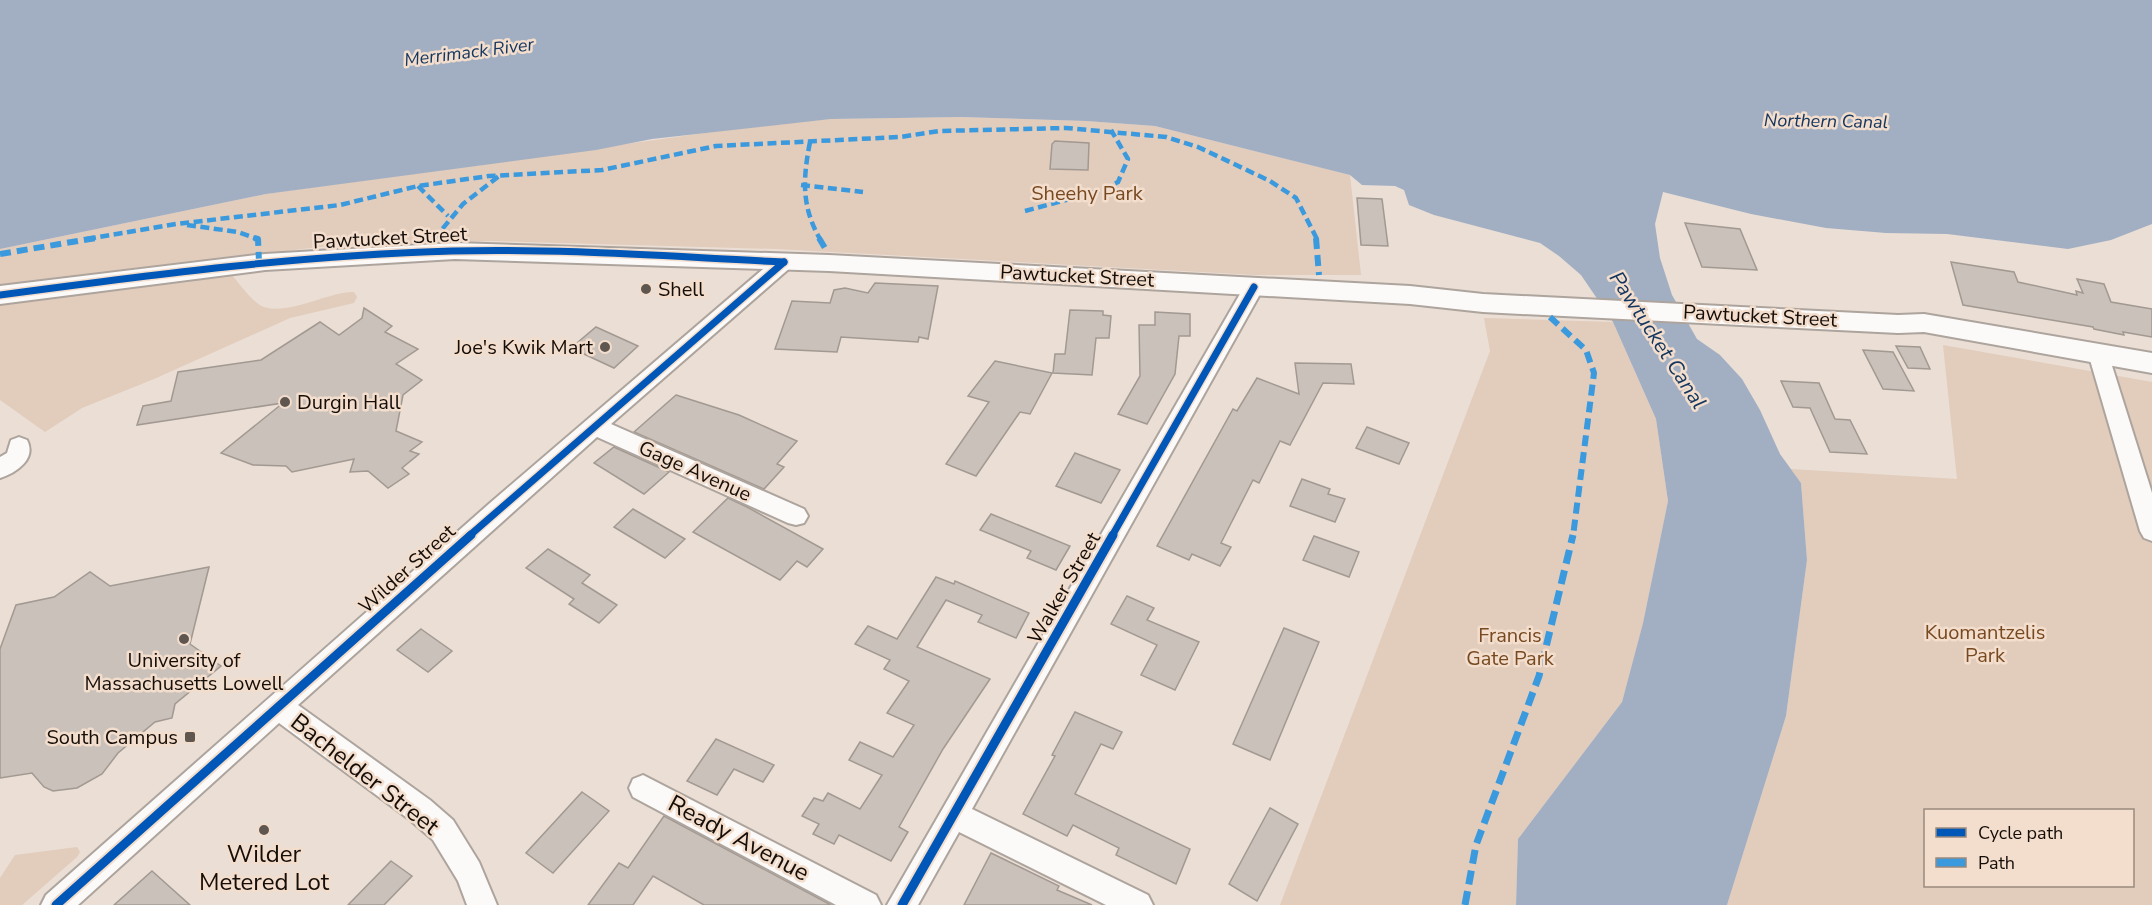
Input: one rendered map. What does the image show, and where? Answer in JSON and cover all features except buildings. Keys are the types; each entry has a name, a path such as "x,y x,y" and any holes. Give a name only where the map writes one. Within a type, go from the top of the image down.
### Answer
{"main road":[{"name":"Pawtucket Street","path":"0,295 201,268 389,253 506,251 784,262 1410,295 1483,303 1898,324 1924,323 2152,363"}],"street":[{"name":"Wilder Street","path":"56,905 594,426 784,262"},
{"name":"Walker Street","path":"902,905 1254,287"},
{"path":"2098,353 2152,531"},
{"name":"Gage Avenue","path":"594,426 796,516"},
{"path":"0,469 17,457 19,446"},
{"name":"Bachelder Street","path":"279,707 420,810 443,830 469,872 482,905"},
{"name":"Ready Avenue","path":"643,788 866,905"},
{"path":"953,814 1138,905"}],"green space":[{"name":"Sheehy Park","path":"962,117 1155,126 1350,175 1361,275 1256,275 777,249 491,241 327,246 0,285 0,249 266,194 770,124 831,119"},
{"path":"231,274 253,300 266,308 291,307 343,293 354,292 357,297 354,303 290,318 154,379 82,408 45,432 0,400 0,303"},
{"name":"Francis Gate Park","path":"1484,318 1613,322 1656,419 1668,501 1643,623 1622,702 1518,839 1516,905 1280,905 1490,351"},
{"name":"Kuomantzelis Park","path":"1943,345 2152,382 2152,905 1727,905 1786,716 1807,560 1801,483 1791,469 1957,479"},
{"path":"77,847 80,852 77,857 22,905 0,905 0,878 15,855"}],"water":[{"path":"0,0 2152,0 2152,224 2111,240 2068,249 1947,234 1886,233 1826,228 1751,214 1663,192 1655,224 1660,258 1672,295 1697,339 1720,355 1742,379 1760,410 1780,454 1801,483 1807,560 1786,716 1727,905 1516,905 1518,839 1622,702 1643,623 1668,501 1656,419 1613,322 1581,275 1540,243 1434,215 1409,205 1404,190 1395,186 1362,185 1350,175 1155,126 962,117 831,119 652,139 596,150 266,194 0,249"}],"marked path":[{"path":"0,254 176,224 340,205 418,186 489,176 602,170 716,146 900,137 939,131 1066,128 1131,132 1166,137 1198,147 1270,181 1296,198 1318,242 1319,275"},
{"path":"1025,211 1103,190 1118,182 1128,159 1111,130"},
{"path":"810,142 804,173 804,197 810,220 825,248"},
{"path":"433,240 463,204 499,176"},
{"path":"801,185 863,192"},
{"path":"418,186 448,216"},
{"path":"187,225 238,232 258,239 259,262"},
{"path":"1465,905 1476,845 1539,676 1576,523 1594,373 1586,350 1550,317"}],"cycle path":[{"path":"0,295 225,267 395,253 493,250 784,262"},
{"path":"56,905 498,510 784,262"},
{"path":"902,905 1254,287"}],"place":[{"name":"Shell","path":"646,289"},
{"name":"Joe's Kwik Mart","path":"605,347"},
{"name":"Durgin Hall","path":"285,402"},
{"name":"University of Massachusetts Lowell","path":"184,639"},
{"name":"South Campus","path":"190,737"},
{"name":"Wilder Metered Lot","path":"264,830"}],"water label":[{"name":"Merrimack River","path":"469,52"},
{"name":"Northern Canal","path":"1826,121"},
{"name":"Pawtucket Canal","path":"1658,340"}]}
